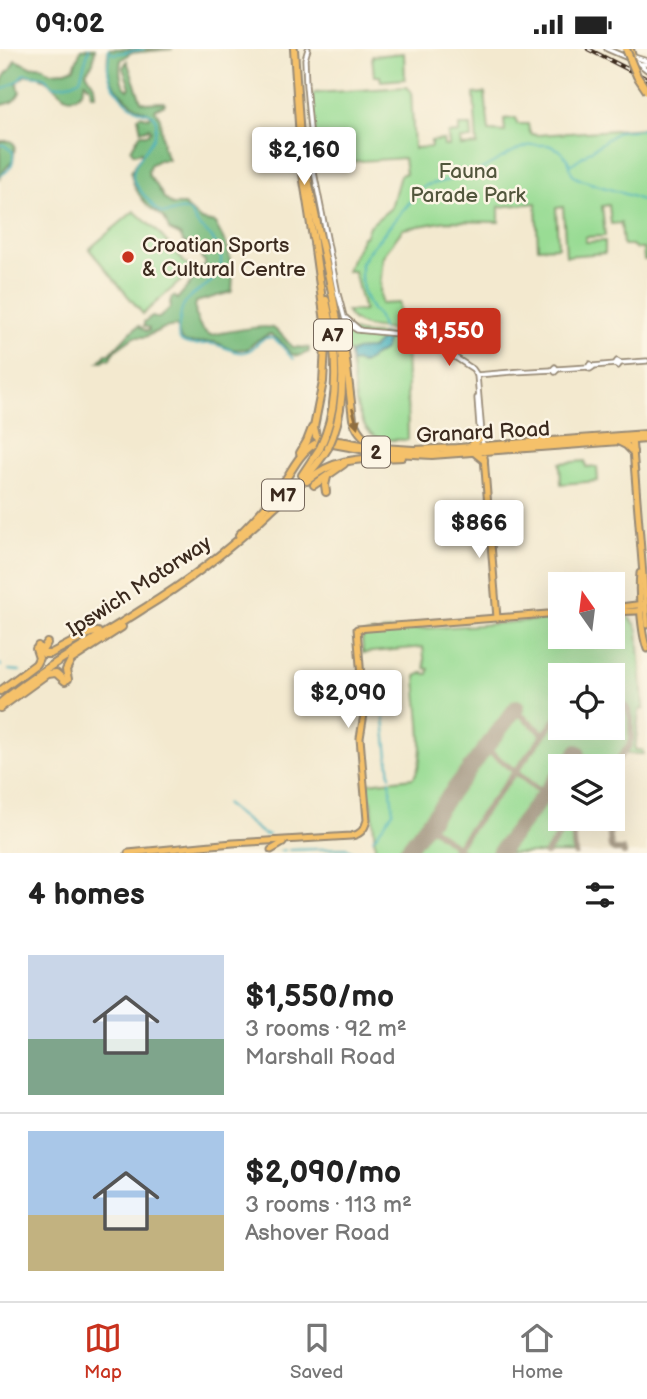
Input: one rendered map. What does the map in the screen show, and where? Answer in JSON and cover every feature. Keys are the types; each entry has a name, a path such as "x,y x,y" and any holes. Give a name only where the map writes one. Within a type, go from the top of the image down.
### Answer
{"highway":[{"name":"Ipswich Motorway","path":"0,705 56,662 127,620 193,576 262,519 304,479 340,413 343,389 340,343 308,181 296,49"},
{"path":"633,54 632,66 647,89"},
{"name":"Ipswich Motorway","path":"0,698 52,660 178,582 239,535 295,483 324,442 334,400 334,348 302,168 297,61"},
{"path":"285,483 314,424 323,382 326,338 324,307 313,235"},
{"path":"331,289 342,337 356,427 370,442 396,449"},
{"path":"314,424 315,434 324,442"},
{"path":"309,437 324,442"},
{"path":"480,437 472,450 484,460"},
{"path":"618,441 632,443 645,437"},
{"name":"Granard Road","path":"483,449 632,443 645,437"},
{"name":"Granard Road","path":"324,442 338,441 396,449 472,450"},
{"name":"Granard Road","path":"324,442 376,452 432,455 483,449 618,441 632,443"},
{"path":"239,535 285,483 305,451 324,442"},
{"path":"262,519 327,467 347,460 432,455"},
{"path":"314,485 338,467 349,463 398,457"},
{"path":"326,492 326,481 330,473"},
{"path":"57,684 64,679 71,660 124,625 127,620"},
{"path":"37,650 50,655 90,632 99,632"},
{"path":"37,650 47,643"},
{"path":"0,691 38,663 37,650"},
{"path":"0,705 45,675 52,673 64,679"}],"main road":[{"path":"632,443 644,642 647,649"},
{"path":"483,449 497,618"},
{"path":"625,608 643,606"},
{"path":"625,611 633,611 643,606"},
{"path":"633,611 645,624"},
{"path":"220,845 353,836 363,829 367,820 360,738 364,714 357,633 365,629 548,614"},
{"path":"128,853 297,838 330,838"},
{"path":"264,844 271,851 283,842"}],"street":[{"path":"610,49 633,54 647,62"},
{"path":"313,53 308,51 306,85 314,172 344,317 360,330 430,341 473,369 477,375 483,449"},
{"path":"633,54 647,70"},
{"path":"477,375 647,362"},
{"path":"478,389 483,449"}],"green space":[{"path":"81,49 95,49 93,63 86,72 94,85 95,95 91,95 90,87 85,82 77,96 67,97 41,76 26,75 17,82 20,92 16,98 0,105 2,80 15,60 31,67 43,67 50,72 66,71 74,68"},
{"path":"109,49 173,49 130,53 121,60 120,73 128,90 130,87 123,68 127,61 141,101 165,103 155,110 160,118 163,148 168,160 159,160 150,165 149,176 172,205 184,205 201,220 215,223 227,246 233,275 232,291 196,302 196,317 200,326 211,335 251,328 272,328 292,347 309,348 309,352 299,356 291,354 270,334 247,349 230,349 214,342 191,343 182,340 175,326 145,337 134,337 117,349 109,360 106,358 99,362 139,326 149,331 144,322 152,316 159,318 171,307 172,297 177,299 201,268 205,267 205,261 201,258 203,249 197,252 194,245 184,243 180,235 169,230 164,219 143,200 136,189 131,172 142,154 134,154 131,150 140,134 148,134 151,130 149,128 141,131 138,117 141,115 149,118 152,115 129,101 112,83 108,68"},
{"path":"404,53 405,79 381,81 380,76 374,76 372,56"},
{"name":"Fauna Parade Park","path":"407,87 411,91 414,149 431,147 431,141 443,140 444,146 449,146 448,134 459,133 459,126 471,126 472,139 460,139 461,146 477,145 474,94 485,93 489,131 505,132 504,119 516,118 517,124 528,124 531,134 538,135 647,128 647,260 644,260 643,249 623,245 621,223 611,224 609,205 602,206 605,236 585,237 586,242 605,241 605,253 566,256 563,207 556,208 558,247 538,248 536,203 499,207 499,222 446,221 403,229 383,256 380,288 381,304 399,303 399,330 369,327 356,322 346,311 364,311 354,271 347,271 369,226 391,208 400,175 406,173 404,158 316,164 311,96 315,93"},
{"path":"0,141 11,141 15,145 13,161 0,178"},
{"path":"134,211 158,232 192,271 143,314 89,249"},
{"path":"342,324 355,332 381,334 380,341 371,349 350,353 347,351"},
{"path":"387,335 406,338 408,440 387,440 375,436 363,422 356,403 351,363 362,364 385,349"},
{"path":"585,461 586,467 597,467 598,481 561,484 560,463"},
{"path":"625,617 629,618 638,631 644,709 639,710 635,750 642,750 643,754 627,754 627,746 620,754 548,754 548,831 572,831 573,853 373,853 375,847 372,802 368,794 368,783 413,778 418,769 421,744 416,676 424,672 428,674 429,669 425,668 423,647 363,653 362,640 365,634 382,634 382,631 548,619 548,649 625,649"}],"water":[{"path":"381,334 387,335 388,338 385,349 361,364 351,363 350,353 371,349 380,341"}],"waterway":[{"path":"0,91 24,74 44,77 55,86 73,83 80,79 89,49"},
{"path":"108,49 108,71 114,87 130,105 156,119 153,138 135,167 134,181 158,211 167,213 185,210 191,213 221,254 220,267 214,279 185,303 178,327 179,338 184,343 215,345 244,352 261,340 271,338 294,359"},
{"path":"111,52 114,54 144,49"},
{"path":"587,153 619,131 647,129"},
{"path":"0,145 13,152 11,166 0,176"},
{"path":"383,330 378,316 364,294 361,264 367,253 427,185 471,175 516,150 531,145 548,145 560,150 568,160 575,177 647,203"},
{"path":"569,166 586,154"},
{"path":"9,670 20,671"},
{"path":"384,719 390,776"},
{"path":"373,839 393,812 390,780"},
{"path":"225,804 263,834 269,835"},
{"path":"289,850 346,848 354,853"},
{"path":"280,851 285,850"}],"taxiway":[{"path":"623,754 631,739 631,718 625,706"},
{"path":"515,710 544,734"},
{"path":"452,853 548,729"},
{"path":"485,748 548,798"},
{"path":"427,824 464,853"},
{"path":"546,853 563,831"},
{"path":"573,831 575,853"},
{"path":"609,831 611,848 623,850 624,853"}],"runway":[{"path":"405,853 517,707"},
{"path":"499,853 548,790"}],"railway":[{"path":"588,49 647,79"}],"place":[{"name":"Croatian Sports & Cultural Centre","path":"128,257"}]}
